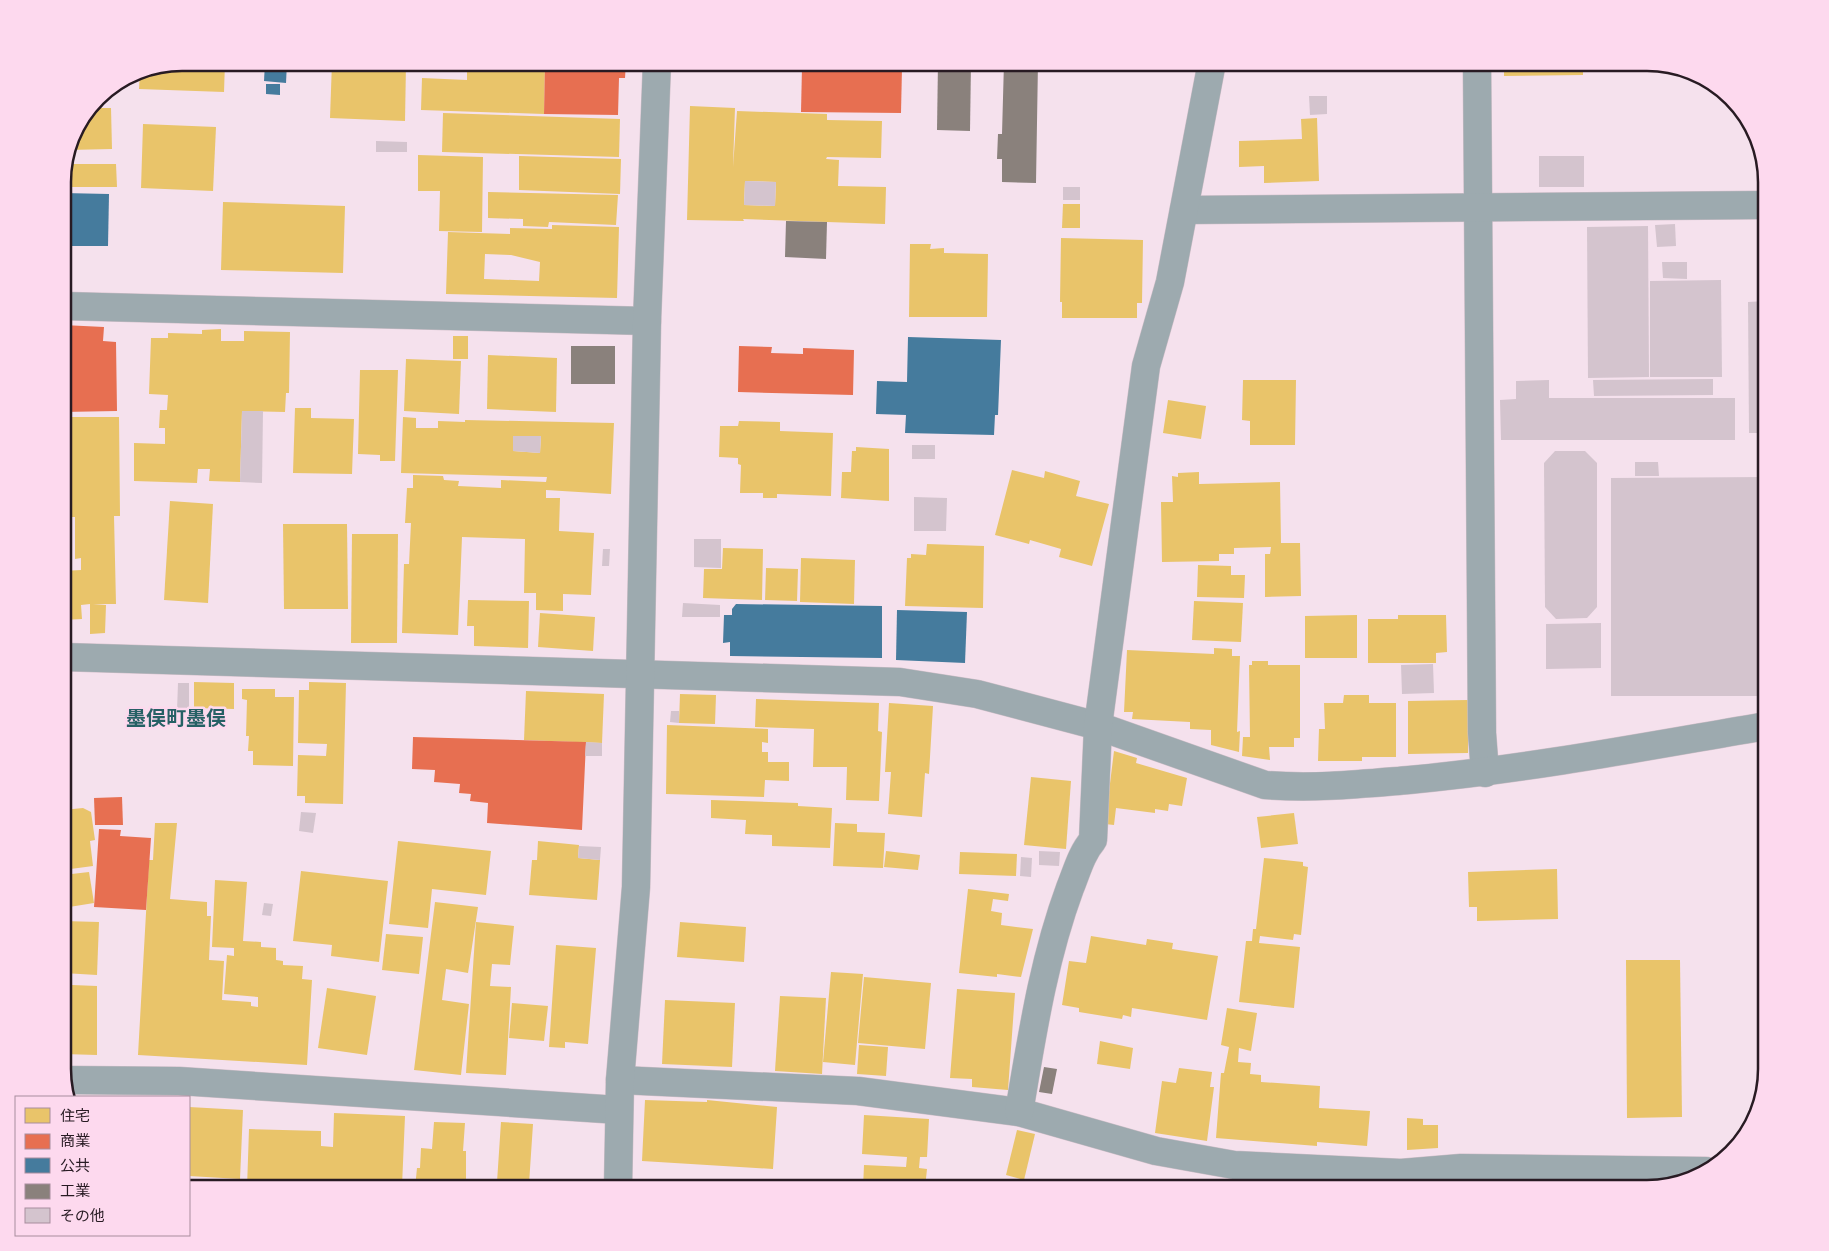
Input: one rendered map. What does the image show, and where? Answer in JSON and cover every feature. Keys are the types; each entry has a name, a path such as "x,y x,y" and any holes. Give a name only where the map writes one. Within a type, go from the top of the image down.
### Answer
{"street":[{"path":"618,1180 620,1080 636,887 647,321 657,71"},
{"path":"1018,1112 1041,982 1060,916 1085,850 1093,840 1098,726 1146,366 1170,282 1210,71"},
{"path":"1477,71 1482,733 1485,773"},
{"path":"1184,210 1758,205"},
{"path":"71,306 647,321"},
{"path":"71,658 640,672 900,682 977,694 1098,726 1265,785 1332,786 1485,773 1758,727"},
{"path":"72,1080 179,1081 619,1110"},
{"path":"620,1080 858,1091 1018,1112 1156,1151 1231,1177 1401,1173 1461,1168 1690,1171"}],"building: 住宅":[{"path":"175,71 225,71 224,92 139,89 139,80 160,73"},
{"path":"332,71 406,71 405,121 330,118"},
{"path":"467,71 545,71 544,114 421,110 422,78 467,80"},
{"path":"1504,71 1583,71 1583,75 1504,76"},
{"path":"690,106 735,108 733,167 737,111 827,114 827,120 882,121 881,158 827,157 826,159 839,160 838,186 886,187 885,224 743,219 744,221 687,220","holes":["745,181 776,182 775,206 744,205"]},
{"path":"100,108 111,108 112,149 76,150 86,127"},
{"path":"443,113 620,119 619,157 442,152"},
{"path":"1317,118 1319,181 1264,183 1264,166 1239,167 1239,141 1302,139 1301,119"},
{"path":"143,124 216,127 213,191 141,188"},
{"path":"418,155 483,157 482,232 439,231 440,191 418,191"},
{"path":"519,156 621,159 620,194 519,190"},
{"path":"72,164 116,164 117,187 71,187"},
{"path":"488,192 618,195 616,225 549,222 548,227 523,226 523,219 488,218"},
{"path":"223,202 345,206 343,273 221,270"},
{"path":"1063,204 1080,204 1080,228 1062,228"},
{"path":"552,225 619,227 617,298 446,294 448,232 510,234 510,228 552,229","holes":["485,254 511,255 540,262 539,281 484,279"]},
{"path":"1061,238 1143,240 1142,303 1137,303 1137,318 1062,318 1062,302 1060,302"},
{"path":"910,244 931,244 930,249 944,248 944,253 988,254 987,317 909,317"},
{"path":"221,329 221,341 244,341 244,331 290,332 289,393 286,393 285,412 242,411 240,482 209,481 210,469 198,469 197,483 134,481 134,443 165,444 165,428 159,428 160,410 167,410 168,395 149,394 151,338 168,338 168,333 202,334 202,330"},
{"path":"453,336 468,336 468,359 453,359"},
{"path":"488,355 557,358 556,412 487,409"},
{"path":"406,359 461,361 459,414 404,411"},
{"path":"360,370 398,370 395,461 380,461 380,455 358,454"},
{"path":"1243,380 1296,380 1295,445 1250,445 1250,421 1242,420"},
{"path":"1168,400 1206,406 1201,439 1163,433"},
{"path":"295,408 311,408 311,418 354,419 352,474 293,473"},
{"path":"71,417 119,417 120,516 114,516 116,604 93,604 106,605 105,633 90,634 90,604 81,605 82,619 71,620 71,571 81,570 81,558 75,559 75,517 71,517"},
{"path":"403,417 416,418 416,428 438,428 438,421 465,422 465,420 614,423 611,494 546,490 546,498 560,498 559,531 594,533 591,595 563,594 563,611 536,610 536,593 524,593 525,539 462,537 458,635 402,633 404,564 409,564 411,523 405,523 407,488 413,488 413,475 443,476 444,480 459,481 458,486 501,488 501,480 546,482 547,477 401,473","holes":["513,436 541,436 540,453 513,451"]},
{"path":"739,421 780,422 780,431 833,433 831,496 777,494 777,498 763,498 763,493 740,493 741,465 738,464 738,458 719,457 720,426 738,426"},
{"path":"856,447 889,449 889,501 841,498 842,472 851,472 852,451 856,451"},
{"path":"1012,470 1044,478 1045,471 1080,481 1076,496 1109,504 1092,566 1059,557 1061,549 1030,540 1029,544 995,535"},
{"path":"1199,472 1199,484 1280,482 1281,543 1300,543 1301,596 1265,597 1265,554 1270,554 1271,547 1234,548 1234,554 1219,554 1219,561 1162,562 1161,502 1173,502 1172,476 1178,477 1178,473"},
{"path":"170,501 213,504 208,603 164,600"},
{"path":"283,524 347,524 348,609 284,609"},
{"path":"352,534 398,534 397,643 351,643"},
{"path":"927,544 984,546 983,608 905,606 907,558 911,558 911,554 926,555"},
{"path":"723,548 763,549 762,600 703,598 704,569 722,569"},
{"path":"801,558 855,560 854,604 800,602"},
{"path":"1198,565 1231,566 1231,575 1245,575 1244,598 1197,597"},
{"path":"766,568 798,569 797,601 765,600"},
{"path":"468,600 529,601 528,648 474,646 474,626 467,626"},
{"path":"1194,601 1243,603 1241,642 1192,640"},
{"path":"540,613 595,617 593,651 538,647"},
{"path":"1357,615 1357,658 1305,658 1305,616"},
{"path":"1398,615 1446,615 1447,652 1436,653 1436,663 1368,663 1368,619 1398,619"},
{"path":"1214,648 1232,649 1232,656 1240,656 1237,732 1240,731 1239,752 1211,745 1211,730 1190,729 1190,722 1132,719 1133,712 1124,712 1127,650 1214,654"},
{"path":"1252,661 1268,661 1268,665 1300,665 1300,738 1294,738 1294,747 1269,747 1270,760 1242,756 1243,737 1250,737 1249,665 1252,665"},
{"path":"194,682 234,683 234,709 194,708"},
{"path":"309,682 346,683 343,804 305,803 305,796 297,796 298,755 326,756 327,744 298,743 299,690 309,690"},
{"path":"242,689 275,689 275,697 294,697 293,766 253,765 253,751 248,751 249,736 246,736 247,700 242,699"},
{"path":"526,691 604,694 602,743 524,740"},
{"path":"680,694 716,695 715,724 679,723"},
{"path":"1344,695 1369,695 1369,703 1396,703 1396,757 1362,757 1362,761 1318,761 1319,729 1325,729 1324,703 1343,703"},
{"path":"756,699 879,703 878,731 882,732 879,801 846,800 847,767 813,767 814,729 755,727"},
{"path":"1468,700 1468,753 1408,754 1408,701"},
{"path":"889,703 933,706 929,774 925,773 922,817 888,814 891,772 885,772"},
{"path":"667,725 768,729 768,743 762,742 762,752 768,752 768,762 789,762 789,781 765,780 764,797 666,794"},
{"path":"1114,751 1137,758 1136,763 1187,778 1182,806 1169,804 1168,811 1155,809 1155,813 1116,808 1114,825 1105,824"},
{"path":"1031,777 1071,781 1066,849 1024,845"},
{"path":"711,800 798,803 798,806 832,808 830,848 772,846 772,835 745,834 746,820 711,818"},
{"path":"83,808 91,812 95,840 90,841 93,866 71,869 71,809"},
{"path":"1294,813 1298,844 1261,848 1257,817"},
{"path":"155,823 177,823 170,899 207,902 207,916 211,916 209,960 224,961 222,1000 251,1002 251,1006 258,1007 258,997 224,994 227,955 234,956 234,948 212,947 215,880 247,882 243,941 261,942 261,947 276,948 276,960 283,961 283,965 303,966 302,979 312,980 307,1065 138,1055 149,860 153,860"},
{"path":"835,823 857,824 857,832 885,833 883,868 833,866"},
{"path":"398,841 491,851 486,895 432,889 428,928 389,924"},
{"path":"538,841 579,845 578,858 600,860 597,900 529,895 532,860 537,860"},
{"path":"886,851 920,855 918,870 884,867"},
{"path":"960,852 1017,854 1016,876 959,874"},
{"path":"1264,858 1303,862 1303,866 1308,867 1301,935 1294,934 1293,940 1260,936 1259,943 1300,947 1294,1008 1239,1002 1246,941 1252,941 1253,929 1256,929"},
{"path":"1557,869 1558,919 1477,921 1477,907 1469,907 1468,872"},
{"path":"301,871 388,881 379,962 331,956 332,945 293,941"},
{"path":"89,872 94,903 71,907 71,874"},
{"path":"968,889 1009,894 1008,901 993,899 991,911 1002,913 1001,925 1033,929 1021,977 997,974 997,977 959,973"},
{"path":"435,902 478,907 468,973 446,969 442,1000 469,1004 461,1075 414,1070"},
{"path":"71,921 99,922 97,975 71,973"},
{"path":"476,922 514,926 510,965 492,964 490,986 511,987 506,1075 466,1073"},
{"path":"680,922 746,927 744,962 677,957"},
{"path":"386,934 423,937 419,974 382,970"},
{"path":"1091,936 1146,945 1147,939 1173,943 1172,949 1218,956 1207,1020 1132,1008 1131,1017 1123,1015 1122,1019 1079,1012 1079,1008 1062,1005 1069,961 1086,963"},
{"path":"556,945 596,948 588,1044 565,1042 565,1048 549,1047"},
{"path":"1626,960 1680,960 1682,1117 1627,1118"},
{"path":"831,972 863,974 855,1065 823,1062"},
{"path":"864,977 931,983 925,1049 858,1043"},
{"path":"71,978 72,985 97,986 97,1055 71,1054"},
{"path":"327,988 376,996 367,1055 318,1048"},
{"path":"957,989 1015,993 1008,1090 972,1087 972,1079 950,1078"},
{"path":"780,996 826,998 822,1074 775,1071"},
{"path":"665,1000 735,1003 732,1067 662,1064"},
{"path":"512,1003 548,1006 544,1041 509,1038"},
{"path":"1227,1008 1257,1013 1251,1051 1239,1048 1238,1062 1251,1063 1250,1074 1261,1075 1261,1082 1320,1086 1319,1108 1370,1111 1367,1146 1317,1142 1317,1146 1216,1138 1221,1073 1224,1073 1229,1047 1221,1045"},
{"path":"1100,1041 1133,1048 1130,1069 1097,1064"},
{"path":"859,1045 888,1047 886,1076 857,1074"},
{"path":"1179,1068 1212,1072 1210,1087 1214,1087 1207,1141 1155,1133 1162,1081 1176,1083"},
{"path":"645,1100 707,1102 707,1100 777,1107 773,1169 642,1161"},
{"path":"190,1107 243,1110 240,1179 190,1176"},
{"path":"334,1113 405,1116 402,1180 247,1180 249,1129 321,1131 321,1146 333,1147"},
{"path":"864,1115 929,1119 927,1157 920,1157 919,1168 927,1169 926,1180 863,1180 864,1165 906,1167 907,1157 862,1154"},
{"path":"1407,1118 1423,1119 1423,1125 1438,1125 1438,1148 1407,1150"},
{"path":"434,1122 465,1123 463,1151 466,1151 466,1180 416,1180 417,1168 420,1168 421,1148 432,1149"},
{"path":"501,1122 533,1124 529,1180 497,1180"},
{"path":"1017,1130 1035,1134 1024,1180 1006,1175"},
{"path":"190,1179 211,1180 190,1180"}],"building: 商業":[{"path":"545,71 625,71 625,78 619,78 618,115 544,114"},
{"path":"802,71 902,71 901,113 801,112"},
{"path":"71,325 104,327 103,341 116,342 117,411 71,412"},
{"path":"739,346 772,347 771,353 803,354 803,348 854,350 853,395 738,392"},
{"path":"413,737 586,742 582,830 487,823 488,803 470,801 471,794 459,793 460,784 434,782 435,770 412,769"},
{"path":"122,797 123,825 95,825 94,798"},
{"path":"99,829 121,830 120,836 151,838 146,910 94,907"}],"building: 公共":[{"path":"265,71 287,71 286,83 264,81"},
{"path":"266,84 280,84 280,95 266,94"},
{"path":"71,193 109,194 108,246 71,246"},
{"path":"908,337 1001,340 998,415 995,415 994,435 905,433 906,415 876,414 877,381 907,382"},
{"path":"736,604 882,606 882,658 730,656 730,642 723,643 724,615 732,615 732,609"},
{"path":"897,610 967,612 965,663 896,660"}],"building: 工業":[{"path":"938,71 971,71 970,131 937,130"},
{"path":"1004,71 1038,71 1036,183 1002,182 1002,159 997,159 998,134 1002,134"},
{"path":"786,221 827,222 826,259 785,257"},
{"path":"571,346 615,346 615,384 571,384"},
{"path":"1044,1067 1057,1069 1052,1094 1039,1092"}],"building: その他":[{"path":"1309,96 1327,96 1327,114 1310,115"},
{"path":"376,141 407,142 407,152 376,152"},
{"path":"1539,156 1584,156 1584,187 1539,187"},
{"path":"745,181 776,182 775,206 744,205"},
{"path":"1063,187 1080,187 1080,200 1063,200"},
{"path":"1675,224 1676,246 1657,247 1655,225"},
{"path":"1648,226 1649,377 1588,378 1587,227"},
{"path":"1662,262 1687,262 1687,279 1663,278"},
{"path":"1721,280 1722,377 1650,377 1650,281"},
{"path":"1758,301 1758,433 1749,433 1748,302"},
{"path":"1713,379 1713,395 1594,396 1593,380"},
{"path":"1549,380 1549,398 1735,398 1735,440 1501,440 1500,400 1516,399 1516,381"},
{"path":"242,411 263,411 262,483 240,482"},
{"path":"513,436 541,436 540,453 513,451"},
{"path":"912,445 935,445 935,459 912,459"},
{"path":"1555,451 1585,451 1597,463 1597,607 1587,618 1556,619 1545,607 1544,463"},
{"path":"1635,462 1658,462 1659,476 1635,476"},
{"path":"1758,477 1758,696 1611,696 1611,478"},
{"path":"914,497 947,498 946,531 914,531"},
{"path":"694,539 721,539 721,568 694,567"},
{"path":"603,549 610,549 609,566 602,566"},
{"path":"683,603 720,605 720,617 682,617"},
{"path":"1601,623 1601,668 1546,669 1546,624"},
{"path":"1433,664 1434,693 1402,694 1401,665"},
{"path":"178,683 189,683 189,712 177,711"},
{"path":"671,711 679,711 679,723 670,722"},
{"path":"586,742 602,743 602,756 585,756"},
{"path":"301,812 316,813 313,833 299,831"},
{"path":"579,846 601,847 600,860 578,858"},
{"path":"1039,851 1060,852 1059,866 1039,865"},
{"path":"1021,857 1032,858 1031,877 1020,876"},
{"path":"264,903 273,904 271,916 262,915"}],"district":[{"name":"墨俣町墨俣","path":"176,718"}]}
